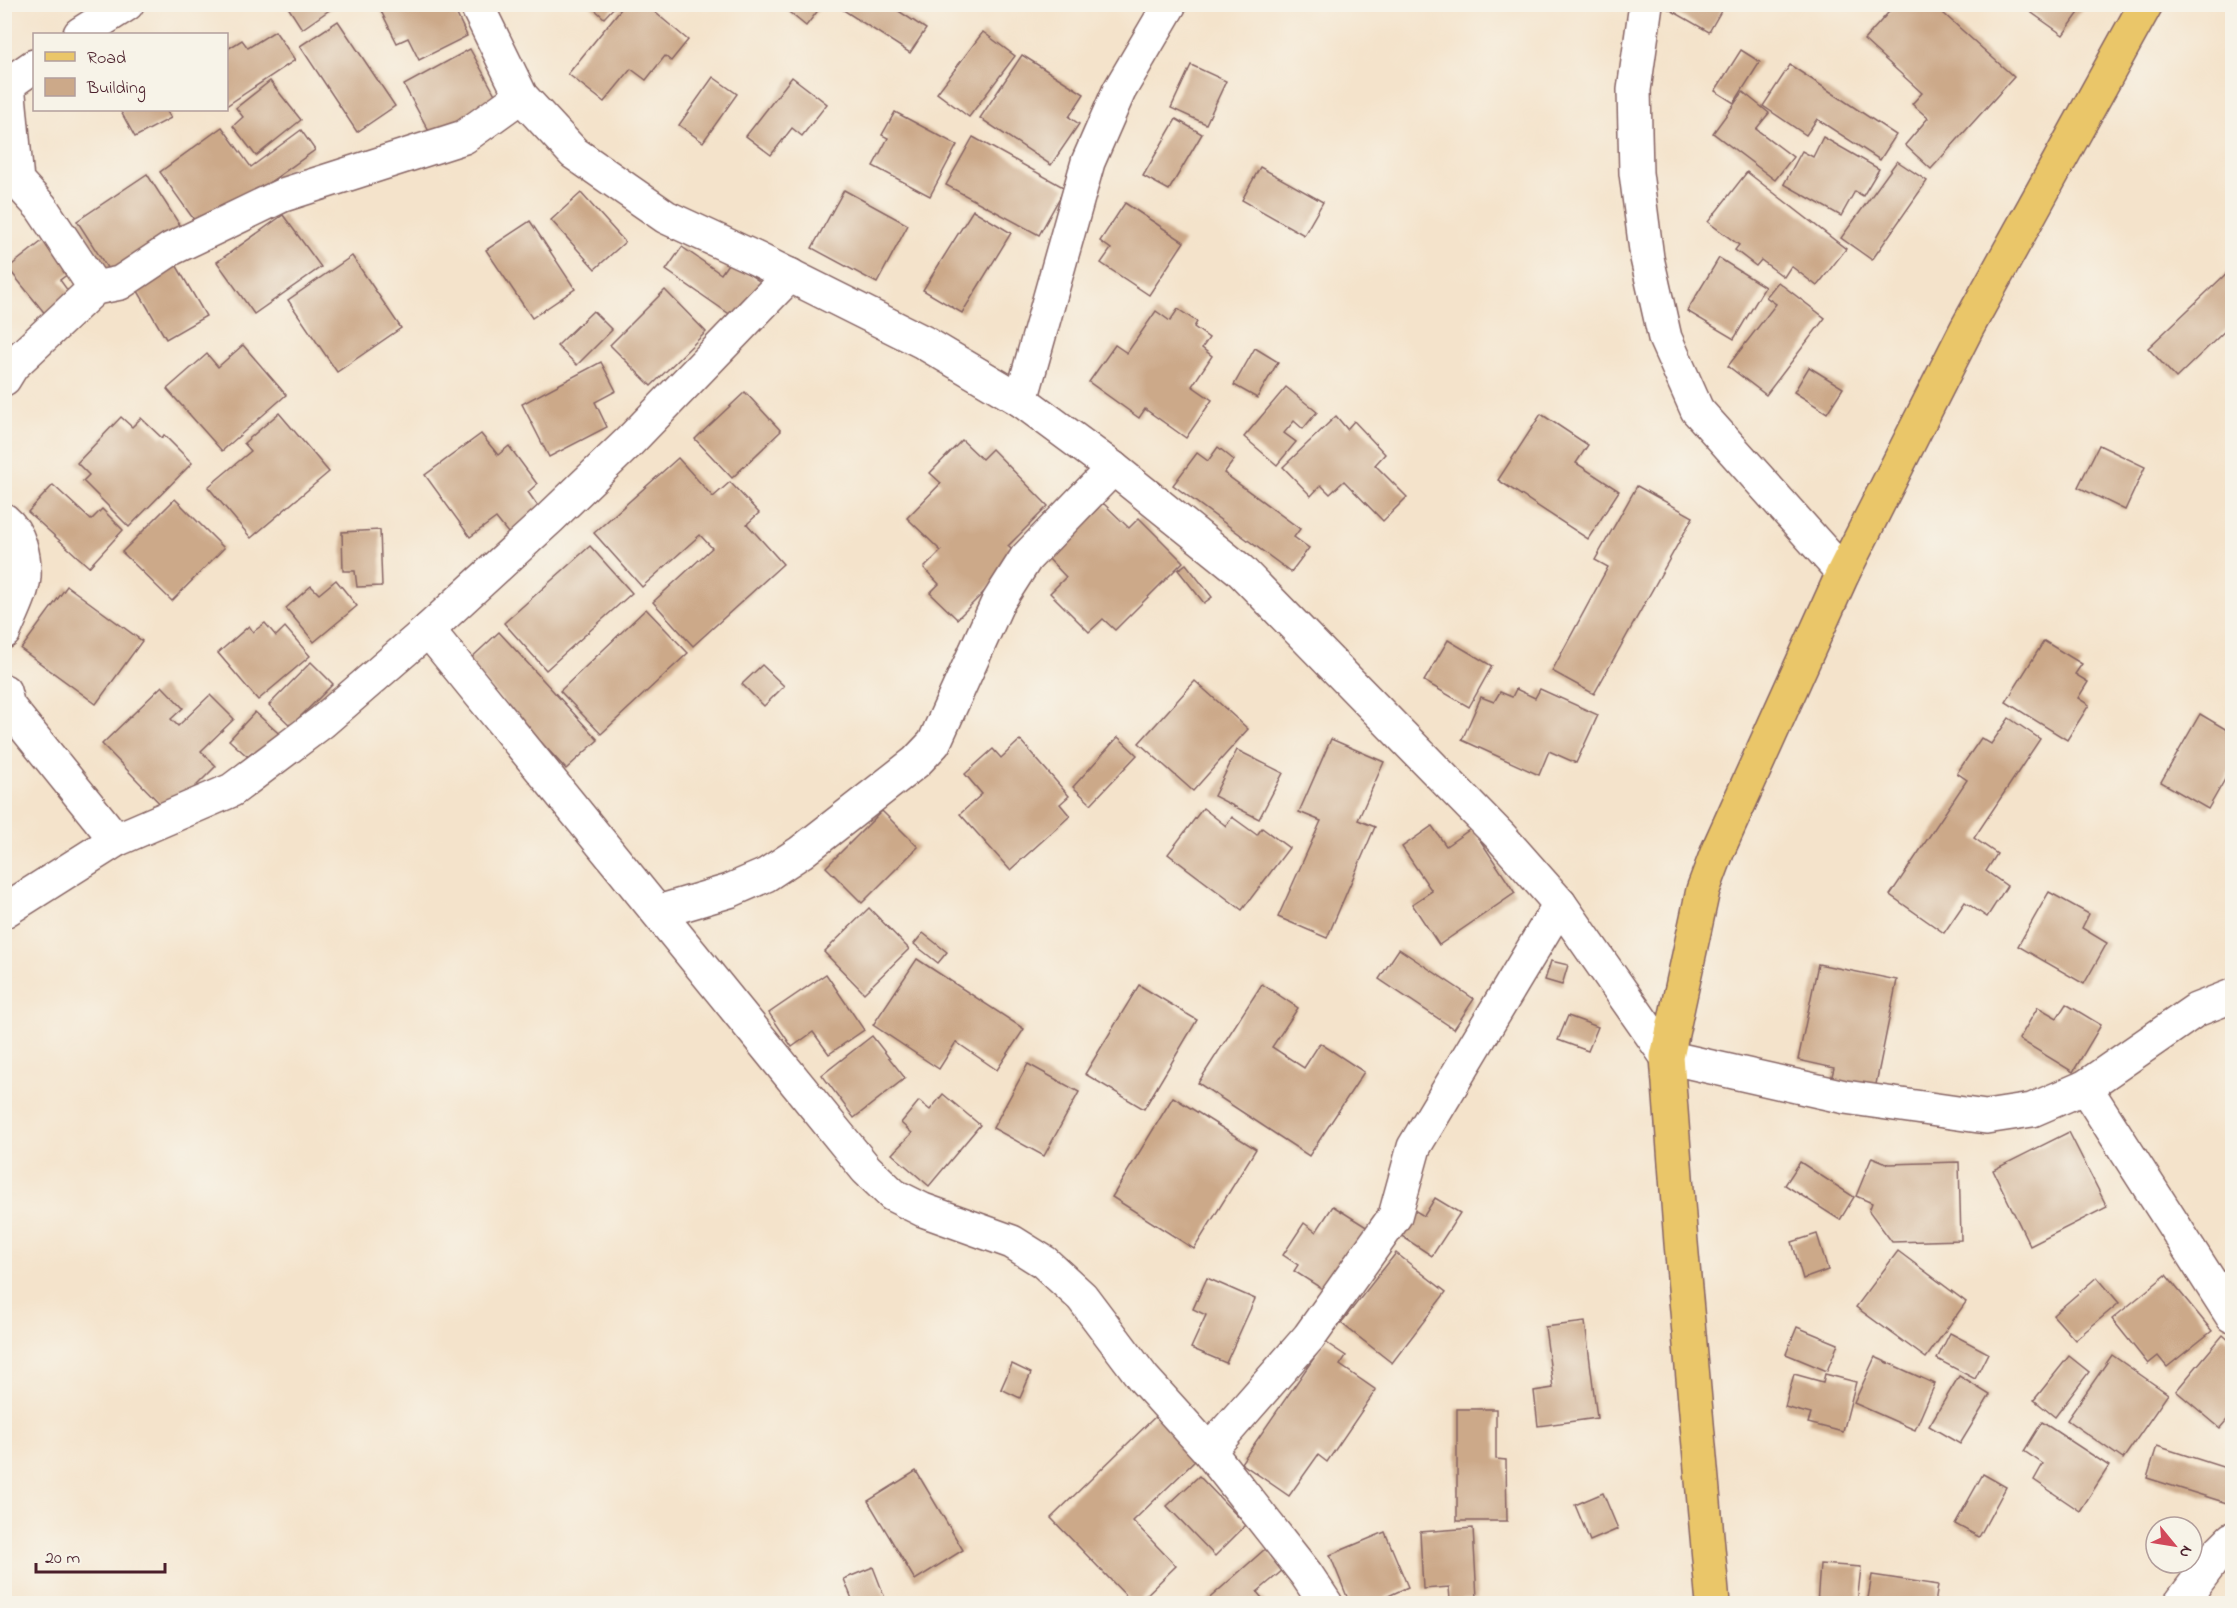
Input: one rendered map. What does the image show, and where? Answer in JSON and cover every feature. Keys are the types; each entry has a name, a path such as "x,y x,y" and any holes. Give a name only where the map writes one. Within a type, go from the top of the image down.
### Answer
{"main road":[{"path":"1713,1604 1667,1056 1703,890 1718,850 1843,573 1967,328 2146,4"}],"street":[{"path":"83,33 127,4"},
{"path":"476,4 521,96 574,153 666,217 923,342 1021,400 1113,468 1240,570 1500,836 1560,903 1667,1056 1845,1097 1986,1118 2032,1110 2085,1087 2196,1010 2232,996"},
{"path":"1021,400 1088,162 1119,91 1170,4"},
{"path":"1646,4 1634,90 1636,173 1647,258 1665,338 1698,410 1843,573"},
{"path":"33,67 6,86 18,181 41,207 95,288"},
{"path":"4,379 12,366 95,288 120,284 171,249 283,195 464,137 521,96"},
{"path":"4,911 116,840 232,790 322,722 428,630 629,442 790,276"},
{"path":"658,912 729,891 766,875 801,852 916,762 934,743 998,602 1026,558 1113,468"},
{"path":"4,520 9,524 21,545 24,579 4,632"},
{"path":"428,630 866,1169 893,1195 922,1210 1012,1242 1044,1262 1082,1297 1143,1378 1209,1451 1306,1574 1326,1604"},
{"path":"4,691 8,706 116,840"},
{"path":"1209,1451 1309,1338 1395,1216 1414,1147 1560,903"},
{"path":"2085,1087 2232,1316"},
{"path":"2180,1604 2219,1552 2232,1539"}],"building":[{"path":"286,4 338,4 302,29"},
{"path":"452,4 467,36 419,60 408,38 397,43 378,5"},
{"path":"589,4 617,4 604,18"},
{"path":"625,4 645,4 688,40 671,61 665,56 646,80 631,69 604,102 568,74"},
{"path":"779,4 823,4 806,26"},
{"path":"834,4 888,4 926,29 910,53"},
{"path":"1660,4 1725,4 1709,32"},
{"path":"1896,4 1933,4 2014,77 1931,169 1905,145 1928,118 1912,104 1922,93 1864,40"},
{"path":"2023,4 2080,4 2083,7 2063,35 2022,6"},
{"path":"338,21 395,106 357,132 300,46"},
{"path":"275,31 295,60 228,105 228,49 242,40 248,48"},
{"path":"983,32 1015,56 969,117 937,93"},
{"path":"470,49 498,100 432,137 404,85"},
{"path":"1741,50 1760,62 1734,103 1715,91"},
{"path":"1022,55 1084,94 1069,117 1079,124 1051,165 980,118"},
{"path":"1191,65 1226,81 1206,124 1171,108"},
{"path":"1790,65 1896,135 1880,160 1817,119 1806,135 1763,106"},
{"path":"713,77 737,94 703,142 679,125"},
{"path":"792,77 827,104 802,136 792,128 771,155 746,136"},
{"path":"270,81 301,120 256,156 233,126 243,117 236,108"},
{"path":"1743,92 1769,113 1756,129 1793,157 1775,180 1713,133"},
{"path":"121,111 167,111 171,118 135,137"},
{"path":"895,112 957,145 930,196 873,166 888,138 882,135"},
{"path":"1176,119 1202,134 1169,190 1143,176"},
{"path":"222,127 251,167 301,130 315,150 202,231 160,172"},
{"path":"973,137 1065,188 1039,235 946,185"},
{"path":"1823,137 1879,169 1863,196 1855,191 1841,216 1784,184 1802,151 1813,157"},
{"path":"1897,161 1927,181 1872,260 1841,238"},
{"path":"1260,167 1323,202 1304,235 1242,200"},
{"path":"1747,172 1846,249 1817,286 1791,266 1784,277 1761,260 1756,266 1735,250 1739,245 1708,222"},
{"path":"147,174 183,230 113,277 77,221"},
{"path":"844,190 908,225 877,283 812,248"},
{"path":"581,193 625,242 595,269 551,220"},
{"path":"1125,203 1184,242 1149,295 1101,263 1111,249 1100,241"},
{"path":"973,210 1011,233 962,313 923,290"},
{"path":"283,215 321,267 254,314 217,262"},
{"path":"530,221 575,289 532,318 486,250"},
{"path":"50,235 76,268 60,280 76,302 51,321 8,268"},
{"path":"682,247 721,274 730,261 766,286 741,322 666,270"},
{"path":"352,256 401,328 337,372 288,300"},
{"path":"1719,258 1765,287 1734,339 1687,311"},
{"path":"175,263 206,316 166,339 135,286"},
{"path":"2230,270 2232,272 2232,324 2176,378 2148,348"},
{"path":"1778,282 1825,318 1766,395 1728,366 1776,304 1766,297"},
{"path":"665,290 706,332 651,386 610,345"},
{"path":"1178,309 1197,322 1194,327 1209,338 1202,348 1212,356 1192,386 1212,400 1186,438 1145,409 1139,418 1089,382 1115,345 1127,353 1156,311 1170,321"},
{"path":"593,311 612,330 577,365 557,346"},
{"path":"243,345 286,395 222,451 167,389 207,354 218,367"},
{"path":"1255,348 1278,362 1257,398 1234,385"},
{"path":"601,362 616,391 595,402 607,427 549,457 522,404"},
{"path":"1809,367 1843,388 1827,413 1794,392"},
{"path":"1286,387 1317,412 1303,429 1294,421 1284,433 1296,442 1277,465 1244,437"},
{"path":"745,392 781,431 732,478 695,439"},
{"path":"279,413 329,472 251,538 208,487 251,451 244,443"},
{"path":"1541,414 1588,445 1576,463 1619,491 1588,539 1498,480"},
{"path":"1336,416 1347,429 1354,421 1385,454 1375,465 1407,497 1383,521 1344,481 1330,494 1321,485 1311,496 1283,467"},
{"path":"121,417 132,427 141,418 162,438 164,435 192,463 129,527 83,481 89,475 77,463"},
{"path":"481,434 498,455 509,446 537,484 528,492 540,509 508,533 496,518 470,537 425,475"},
{"path":"962,440 982,459 992,449 1048,506 1008,546 1019,557 957,619 930,593 939,584 924,568 941,551 907,518 941,483 930,473"},
{"path":"2099,445 2145,467 2125,510 2078,487"},
{"path":"1218,447 1234,460 1224,473 1300,529 1294,537 1309,548 1291,572 1173,485 1197,453 1208,461"},
{"path":"678,458 713,497 730,482 759,513 747,524 783,564 693,646 653,602 712,548 700,535 642,587 594,533"},
{"path":"53,485 91,520 102,509 123,530 89,567 28,512"},
{"path":"1637,486 1693,517 1594,694 1552,671 1608,567 1595,560"},
{"path":"175,499 224,548 172,601 122,552"},
{"path":"1103,503 1129,528 1139,518 1183,562 1115,630 1103,619 1089,632 1050,593 1066,577 1048,558"},
{"path":"380,530 382,586 357,587 355,571 343,571 342,532"},
{"path":"590,546 632,593 546,670 504,623"},
{"path":"1186,564 1212,597 1204,603 1178,570"},
{"path":"336,580 357,606 314,642 286,608 311,586 319,594"},
{"path":"67,586 142,641 96,704 21,649"},
{"path":"646,609 688,653 601,734 560,691"},
{"path":"265,623 276,636 285,627 310,656 258,700 218,653 249,626 253,632"},
{"path":"499,632 598,740 566,769 467,662"},
{"path":"1448,640 1492,666 1469,707 1424,681"},
{"path":"2044,641 2082,664 2075,674 2088,682 2078,698 2089,705 2067,740 2006,702"},
{"path":"311,662 333,684 291,726 269,705"},
{"path":"762,665 784,686 764,706 742,684"},
{"path":"1195,681 1248,729 1193,791 1139,743"},
{"path":"162,686 183,708 171,719 178,726 210,695 234,719 201,751 216,766 169,813 102,744"},
{"path":"1516,689 1535,698 1540,689 1598,715 1576,763 1549,751 1539,775 1462,740 1481,697 1494,702 1500,692 1512,697"},
{"path":"255,712 286,740 264,763 252,752 247,756 229,740"},
{"path":"2200,714 2232,733 2232,767 2208,809 2161,782"},
{"path":"2009,718 2040,739 1974,838 1997,854 1986,871 2007,886 1987,917 1965,902 1944,933 1890,895 1967,780 1957,773 1981,738 1991,744"},
{"path":"1118,737 1137,755 1091,804 1073,787"},
{"path":"1331,739 1384,762 1358,820 1375,827 1327,938 1278,917 1321,821 1299,812"},
{"path":"1020,740 1069,796 1060,804 1070,816 1010,870 960,814 982,794 965,774 993,749 1001,758"},
{"path":"1237,750 1283,773 1259,819 1214,796"},
{"path":"1203,808 1226,826 1232,817 1257,835 1262,828 1289,848 1242,910 1168,854"},
{"path":"882,811 918,847 862,903 826,867"},
{"path":"1432,826 1446,846 1472,828 1515,893 1439,945 1412,904 1432,891 1402,847"},
{"path":"2049,892 2089,914 2082,928 2107,943 2084,984 2018,946"},
{"path":"869,908 909,949 864,993 824,952"},
{"path":"923,933 947,952 938,963 914,944"},
{"path":"1399,949 1474,999 1454,1029 1379,979"},
{"path":"917,959 1024,1029 997,1070 956,1042 939,1069 873,1025"},
{"path":"1551,961 1568,965 1562,985 1545,980"},
{"path":"1818,964 1897,980 1875,1089 1831,1080 1834,1068 1798,1060"},
{"path":"826,974 864,1030 829,1054 813,1032 792,1047 769,1013"},
{"path":"1262,984 1298,1008 1272,1047 1304,1068 1320,1043 1364,1072 1309,1156 1198,1083"},
{"path":"1139,985 1197,1020 1144,1109 1085,1074"},
{"path":"2066,1004 2101,1025 2073,1072 2019,1039 2038,1007 2057,1018"},
{"path":"1568,1016 1598,1027 1588,1051 1558,1040"},
{"path":"872,1036 905,1078 854,1118 822,1075"},
{"path":"1028,1064 1079,1092 1044,1156 993,1128"},
{"path":"943,1094 980,1125 929,1186 892,1154 912,1133 901,1123 919,1101 930,1110"},
{"path":"1173,1097 1256,1149 1194,1249 1112,1197"},
{"path":"2069,1132 2107,1207 2030,1246 1993,1170"},
{"path":"1872,1157 1889,1164 1959,1162 1961,1240 1892,1242 1869,1211 1872,1203 1856,1196"},
{"path":"1800,1162 1854,1197 1840,1220 1785,1185"},
{"path":"1435,1198 1460,1213 1432,1256 1394,1231 1409,1207 1424,1216"},
{"path":"1333,1206 1368,1228 1327,1292 1294,1271 1298,1265 1283,1255 1304,1223 1316,1232"},
{"path":"1817,1234 1828,1270 1803,1279 1792,1242"},
{"path":"1898,1251 1966,1302 1926,1358 1856,1307"},
{"path":"1396,1253 1446,1292 1392,1363 1341,1323"},
{"path":"2166,1275 2212,1331 2167,1367 2158,1356 2148,1364 2112,1319"},
{"path":"2097,1277 2119,1303 2075,1340 2053,1315"},
{"path":"1207,1278 1255,1299 1226,1363 1191,1348 1206,1315 1193,1309"},
{"path":"1585,1322 1597,1418 1538,1426 1534,1391 1553,1388 1545,1327"},
{"path":"1797,1327 1838,1344 1827,1371 1786,1354"},
{"path":"1950,1333 1988,1353 1975,1379 1937,1359"},
{"path":"2223,1335 2232,1343 2232,1414 2220,1428 2176,1391"},
{"path":"1325,1342 1346,1356 1340,1365 1376,1390 1327,1462 1318,1455 1289,1496 1241,1463"},
{"path":"2112,1355 2168,1394 2123,1459 2067,1420"},
{"path":"2069,1356 2089,1372 2055,1417 2034,1400"},
{"path":"1875,1357 1935,1384 1915,1430 1854,1403"},
{"path":"1012,1364 1031,1373 1020,1398 1001,1389"},
{"path":"1794,1374 1823,1382 1825,1374 1856,1382 1843,1432 1808,1423 1811,1414 1785,1407"},
{"path":"1959,1376 1990,1395 1960,1444 1929,1426"},
{"path":"1457,1409 1496,1409 1496,1459 1506,1460 1507,1521 1457,1521"},
{"path":"1157,1415 1198,1458 1133,1521 1176,1566 1137,1604 1134,1604 1051,1518"},
{"path":"2042,1422 2109,1466 2080,1511 2034,1480 2043,1464 2024,1451"},
{"path":"2157,1446 2232,1470 2230,1504 2147,1478"},
{"path":"916,1471 963,1550 915,1580 868,1501"},
{"path":"1983,1474 2006,1487 1979,1537 1955,1524"},
{"path":"1199,1476 1246,1525 1215,1556 1167,1506"},
{"path":"1603,1493 1618,1529 1590,1541 1575,1505"},
{"path":"1473,1528 1477,1598 1450,1600 1449,1587 1423,1589 1420,1532"},
{"path":"1385,1532 1408,1587 1384,1598 1386,1604 1350,1604 1330,1555"},
{"path":"1265,1549 1283,1570 1257,1592 1267,1604 1203,1604"},
{"path":"1820,1564 1861,1567 1857,1604 1817,1604"},
{"path":"873,1567 885,1598 871,1604 854,1604 844,1579"},
{"path":"1872,1575 1938,1585 1935,1604 1867,1604"}]}
